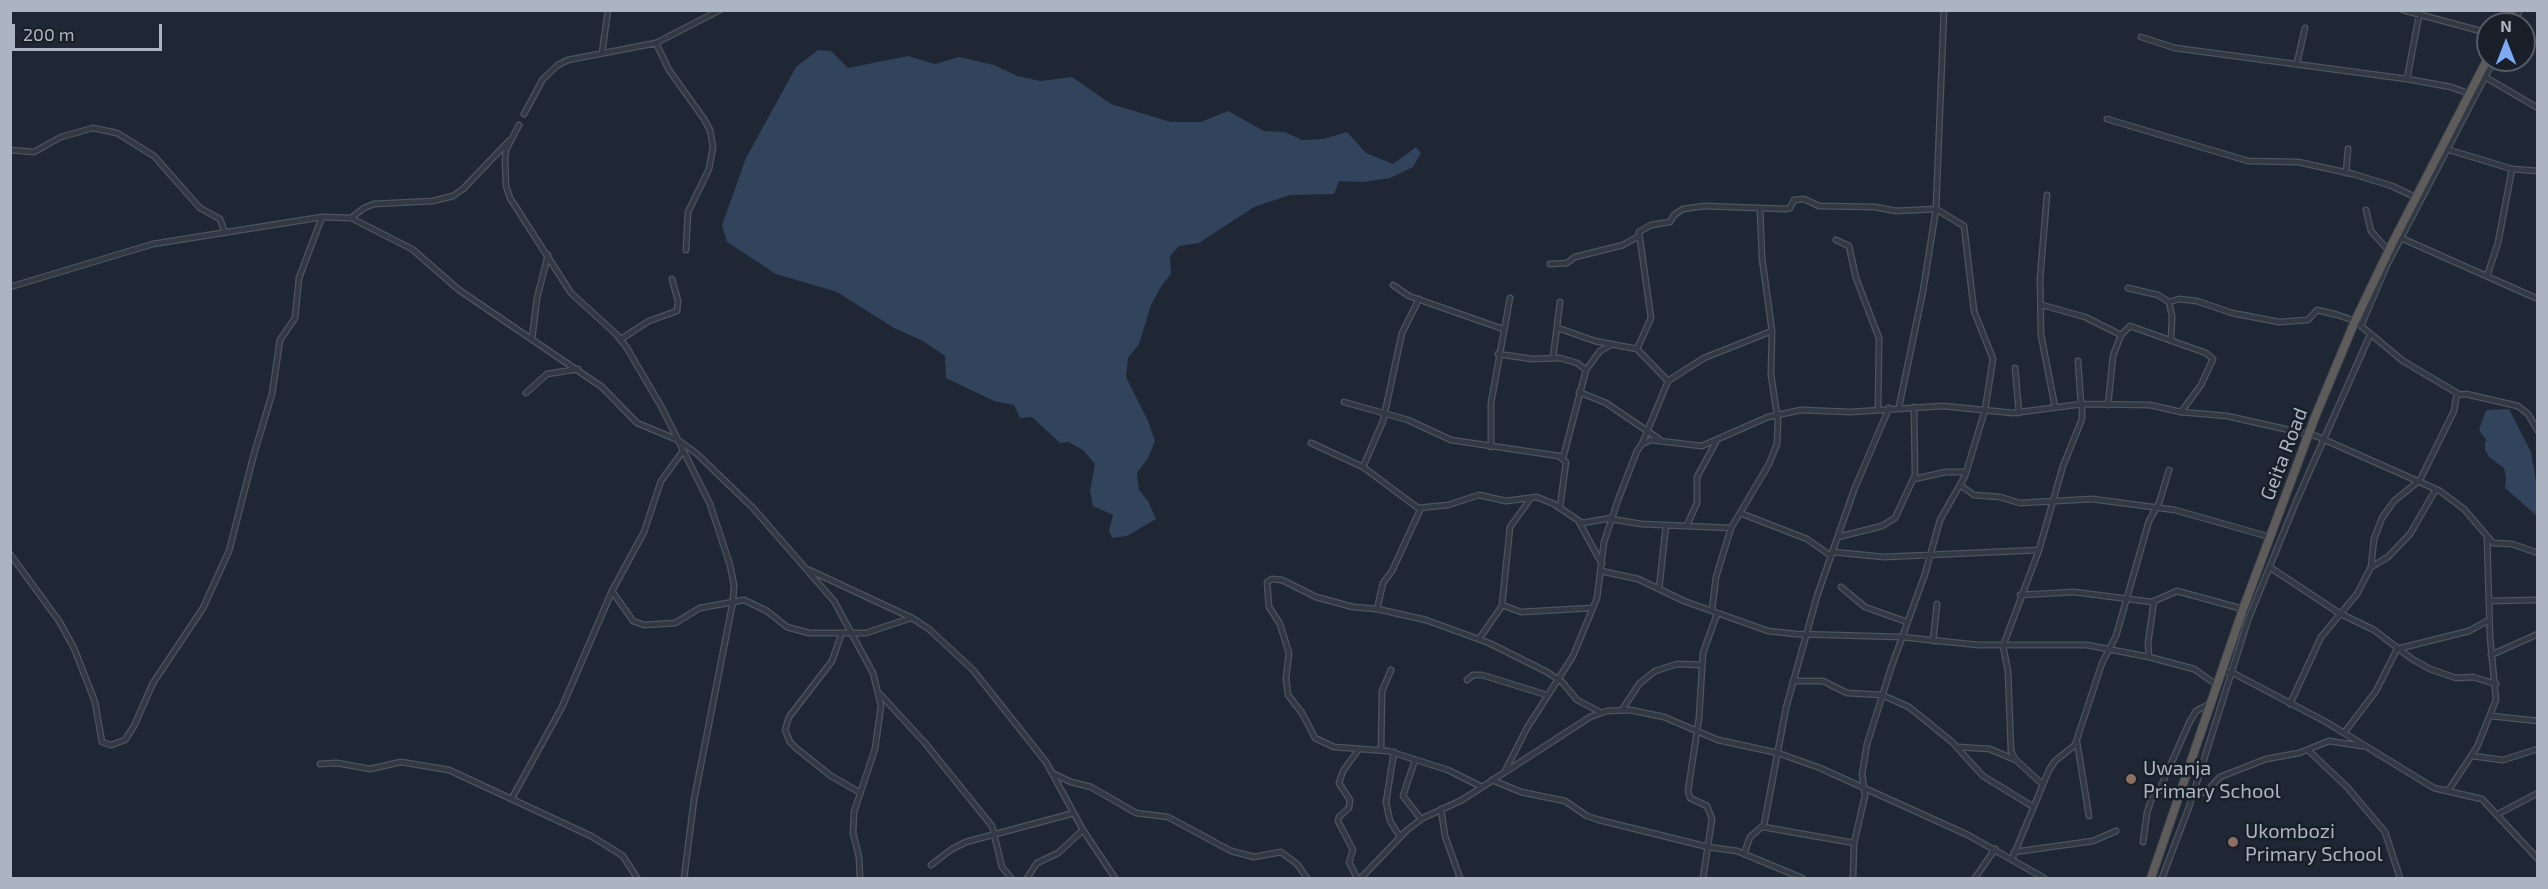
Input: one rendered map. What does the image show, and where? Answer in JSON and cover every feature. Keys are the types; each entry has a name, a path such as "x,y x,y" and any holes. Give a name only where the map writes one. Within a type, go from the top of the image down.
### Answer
{"highway":[{"name":"Geita Road","path":"2151,879 2243,609 2309,433 2389,251 2481,72"}],"street":[{"path":"602,53 608,10"},
{"path":"524,114 537,87 550,72 568,60 656,43 720,10"},
{"path":"1899,407 1923,291 1936,206 1944,10"},
{"path":"2403,10 2476,29"},
{"path":"2407,79 2420,13"},
{"path":"2297,63 2305,28"},
{"path":"2140,38 2189,50 2407,79 2451,87 2470,94"},
{"path":"656,43 669,70 707,124 713,147 709,169 688,212 686,250"},
{"path":"2358,323 2488,72"},
{"path":"2485,77 2538,108"},
{"path":"2107,119 2247,161 2298,162 2386,183 2415,197"},
{"path":"351,218 374,204 433,201 453,196 463,189 510,139 519,125"},
{"path":"10,150 34,152 61,137 93,128 117,133 154,156 200,208 220,219 225,233"},
{"path":"510,139 505,159 506,186 510,198 571,293 621,339 678,440 719,528 733,578 733,601 694,800 684,879"},
{"path":"2346,173 2348,149"},
{"path":"2446,149 2512,169 2538,171"},
{"path":"2487,276 2498,243 2512,169"},
{"path":"2047,195 2040,279 2043,352 2055,407"},
{"path":"1637,349 1651,318 1639,236 1641,230 1670,222 1674,215 1687,208 1704,206 1788,209 1794,200 1804,199 1819,206 1875,207 1896,211 1936,206 1964,226 1974,311 1993,359 1985,411 1966,472 1940,520 1931,554 1866,747 1862,774 1864,801 1854,843 1853,879"},
{"path":"1712,610 1716,577 1731,528 1776,451 1777,414 1771,375 1772,331 1762,258 1760,208"},
{"path":"2366,210 2371,231 2389,251"},
{"path":"10,554 59,621 74,648 95,702 102,742 111,745 125,740 169,656 196,621 226,560 272,394 280,340 295,318 300,278 322,217"},
{"path":"10,287 144,246 322,217 351,218 412,249 442,276 602,387 637,423 678,440 706,462 753,508 834,601 854,634 873,673 879,693 881,714 877,737 859,792 853,828 860,879"},
{"path":"1550,264 1567,263 1575,257 1623,245 1639,236"},
{"path":"2401,238 2538,299"},
{"path":"1836,240 1848,246 1856,278 1879,338 1878,409"},
{"path":"532,339 537,298 548,255"},
{"path":"621,339 649,321 677,311 678,301 672,279"},
{"path":"1393,285 1419,300 1503,329"},
{"path":"2128,288 2158,296 2169,302 2179,299 2197,301 2239,315 2279,322 2308,320 2317,310 2358,323 2403,361 2452,389 2457,395"},
{"path":"1491,447 1491,403 1498,354 1510,298"},
{"path":"1363,467 1378,436 1385,413 1402,333 1419,300"},
{"path":"1553,358 1560,302"},
{"path":"2169,302 2172,316 2171,341"},
{"path":"2042,305 2085,317 2121,335"},
{"path":"2108,405 2113,356 2121,335 2130,326 2206,352 2213,360 2201,385 2181,412"},
{"path":"1558,328 1637,349 1668,381"},
{"path":"1504,773 1518,742 1573,656 1599,594 1611,519 1634,456 1642,444 1668,381 1704,358 1772,331"},
{"path":"2162,879 2193,794 2248,620 2323,439 2370,334"},
{"path":"1560,507 1566,462 1563,458 1586,370 1600,351 1612,344"},
{"path":"1498,354 1572,361 1586,370"},
{"path":"2014,759 2010,745 2008,671 2002,646 2039,550 2063,466 2082,419 2078,361"},
{"path":"2015,368 2019,412"},
{"path":"526,393 547,374 578,369"},
{"path":"1579,392 1606,403 1659,439 1694,447 1716,442 1777,414 1821,408 1851,412 1899,407 1943,406 2019,412 2082,404 2150,405 2181,412 2227,416 2309,433 2420,480 2464,508 2493,543 2512,544 2538,553"},
{"path":"2457,395 2466,394 2514,404 2523,408 2535,420 2538,431"},
{"path":"2290,704 2316,646 2339,613 2357,594 2371,567 2374,539 2382,518 2394,501 2420,480 2454,411 2457,395"},
{"path":"1344,402 1408,420 1451,440 1526,450 1563,458"},
{"path":"1838,537 1867,531 1891,522 1914,479 1914,407"},
{"path":"1744,854 1750,837 1763,827 1793,681 1809,634 1817,596 1860,475 1889,408"},
{"path":"1642,444 1659,439"},
{"path":"1311,442 1363,467 1410,503 1421,508 1448,505 1479,495 1506,501 1539,497 1560,507 1579,522 1602,564"},
{"path":"1687,525 1697,503 1697,477 1716,442"},
{"path":"512,798 562,707 612,591 644,532 661,480 683,451"},
{"path":"2012,859 2032,806 2052,764 2073,748 2077,740 2102,663 2110,649 2149,521 2157,508 2169,470"},
{"path":"1914,479 1942,472 1966,472"},
{"path":"1960,485 1974,495 2000,497 2020,503 2092,499 2189,513 2270,537"},
{"path":"2371,567 2388,556 2410,534 2436,489"},
{"path":"1479,639 1502,606 1500,596 1509,557 1510,527 1531,498"},
{"path":"1377,609 1383,583 1394,566 1421,508"},
{"path":"1740,513 1807,539 1832,554 1884,557 2039,550"},
{"path":"1579,522 1591,523 1611,519 1666,525 1731,528"},
{"path":"1659,589 1666,525"},
{"path":"2448,791 2472,756 2496,700 2491,655 2487,538"},
{"path":"2271,568 2339,613 2374,630 2412,659 2449,677 2474,677 2496,684"},
{"path":"808,570 912,618 929,629 973,670 1025,733 1052,773 1083,830 1115,879"},
{"path":"1601,571 1638,579 1684,601 1768,631 1902,637 2002,646 2076,645 2110,649 2194,669 2217,685"},
{"path":"1482,787 1456,773 1394,752 1334,747 1315,738 1302,713 1289,699 1286,678 1289,653 1280,624 1269,607 1266,584 1272,579 1282,580 1316,597 1361,609 1377,609 1426,620 1479,639 1557,679 1577,700 1600,713"},
{"path":"1841,587 1865,607 1907,622"},
{"path":"612,591 633,621 644,625 675,623 700,608 733,601 751,602 793,629 841,635 854,634 912,618"},
{"path":"2020,595 2074,592 2154,602 2167,593 2177,591 2243,609"},
{"path":"2489,601 2538,600"},
{"path":"2149,657 2148,643 2154,602"},
{"path":"1933,641 1937,604"},
{"path":"1502,606 1514,612 1529,613 1592,608"},
{"path":"1703,879 1711,834 1710,813 1704,804 1690,798 1688,794 1697,733 1702,665 1705,647 1717,614"},
{"path":"2344,733 2367,705 2397,649 2469,631 2490,620"},
{"path":"2491,655 2538,634"},
{"path":"841,635 832,661 794,710 785,730 796,748 831,776 859,792"},
{"path":"1622,710 1639,684 1655,671 1677,664 1702,665"},
{"path":"1381,750 1382,691 1391,670"},
{"path":"2222,670 2233,673 2344,733 2434,788 2479,798 2498,814 2538,858"},
{"path":"1467,680 1473,675 1482,675 1547,695"},
{"path":"1793,681 1822,681 1850,693 1882,695 1909,706 1958,747 1983,776 2032,806"},
{"path":"879,693 925,743 992,826 1002,867 1011,879"},
{"path":"2143,842 2146,813 2188,723 2196,711 2211,703"},
{"path":"1359,749 1340,777 1340,787 1349,794 1350,800 1348,808 1338,820 1353,850 1348,862 1359,879 1421,819 1462,800 1600,713 1622,710 1652,713 1697,733 1778,753 1820,768 1995,849 2044,879"},
{"path":"2491,716 2538,720"},
{"path":"2077,740 2090,816"},
{"path":"2193,794 2206,792 2220,777 2259,761 2308,750 2329,741 2366,746"},
{"path":"1958,747 1990,749 2014,759 2042,784"},
{"path":"2472,756 2504,760 2538,749"},
{"path":"2308,750 2348,787 2385,832 2400,879"},
{"path":"1394,752 1386,802 1390,821 1400,837"},
{"path":"1415,760 1403,796 1421,819"},
{"path":"320,764 337,763 370,769 400,762 449,770 581,831 616,851 628,861 637,879"},
{"path":"1052,773 1071,782 1091,787 1136,813 1168,817 1231,851 1254,857 1281,852 1297,864 1307,879"},
{"path":"1492,780 1521,792 1565,801 1599,820 1744,854 1802,879"},
{"path":"2498,814 2538,793"},
{"path":"1441,809 1445,836 1460,879"},
{"path":"931,865 958,846 1074,813"},
{"path":"1763,827 1854,843"},
{"path":"1028,879 1037,863 1058,853 1083,830"},
{"path":"2014,852 2093,841 2116,831"},
{"path":"2530,850 2538,846"},
{"path":"1975,879 1995,849"}],"water":[{"path":"818,50 831,51 848,68 908,56 935,64 959,57 994,65 1017,76 1040,81 1072,77 1111,104 1171,122 1201,122 1228,111 1264,131 1285,132 1302,140 1323,139 1347,132 1366,153 1393,164 1416,147 1421,153 1413,167 1390,178 1364,182 1339,181 1334,194 1290,195 1254,207 1199,243 1179,246 1170,256 1171,274 1151,305 1139,344 1128,358 1126,377 1148,421 1155,441 1148,458 1137,473 1139,490 1148,501 1156,519 1127,536 1112,538 1109,531 1113,515 1093,506 1090,491 1095,464 1083,450 1068,442 1060,443 1032,417 1020,418 1014,405 994,401 946,378 945,356 923,341 894,328 837,292 776,274 727,242 722,225 746,158 796,67"},
{"path":"2509,409 2531,452 2537,487 2537,516 2505,488 2504,468 2489,457 2485,450 2485,441 2487,441 2479,430 2486,410"}],"place":[{"name":"Uwanja Primary School","path":"2131,779"},
{"name":"Ukombozi Primary School","path":"2233,842"}]}
